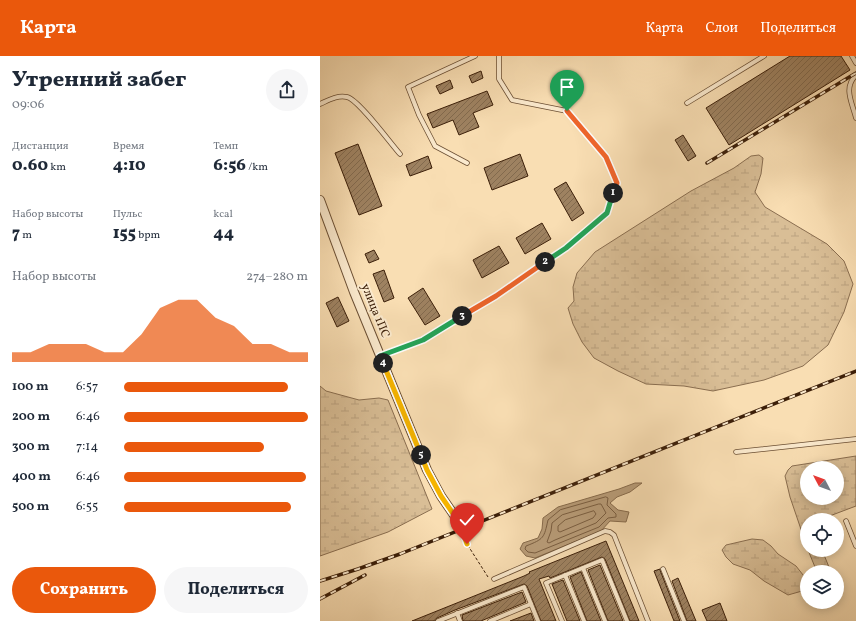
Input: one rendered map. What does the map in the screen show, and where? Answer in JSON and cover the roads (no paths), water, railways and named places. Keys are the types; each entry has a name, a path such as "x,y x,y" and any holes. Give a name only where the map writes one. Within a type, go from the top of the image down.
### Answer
{"street":[{"name":"улица 1ПС","path":"320,200 354,292 427,470 441,496 454,515"}],"lane":[{"path":"467,163 436,146 419,115 408,87 476,56"},
{"path":"380,356 423,340 496,296 566,248 607,213 617,183 606,157 567,111 512,100 499,79 499,56"},
{"path":"687,103 764,56"},
{"path":"852,56 856,63"},
{"path":"856,75 849,85 849,92 856,118"},
{"path":"320,104 336,97 349,97 358,104 400,154"},
{"path":"736,452 856,439"},
{"path":"846,521 856,546"},
{"path":"494,579 605,531 610,532 614,535 648,621"},
{"path":"562,621 546,583 602,560 627,621"},
{"path":"583,568 605,621"},
{"path":"663,570 684,621"},
{"path":"565,575 584,621"},
{"path":"438,621 524,587 538,621"},
{"path":"490,621 531,604"},
{"path":"457,614 460,621"}],"water":[{"path":"635,483 642,483 630,492 617,497 610,503 618,510 629,512 626,522 610,521 601,531 535,558 526,556 520,549 523,543 538,538 542,529 543,518 558,507"}],"railway":[{"path":"707,163 856,73"},
{"path":"320,581 400,554 856,371"},
{"path":"320,599 365,575"}]}
